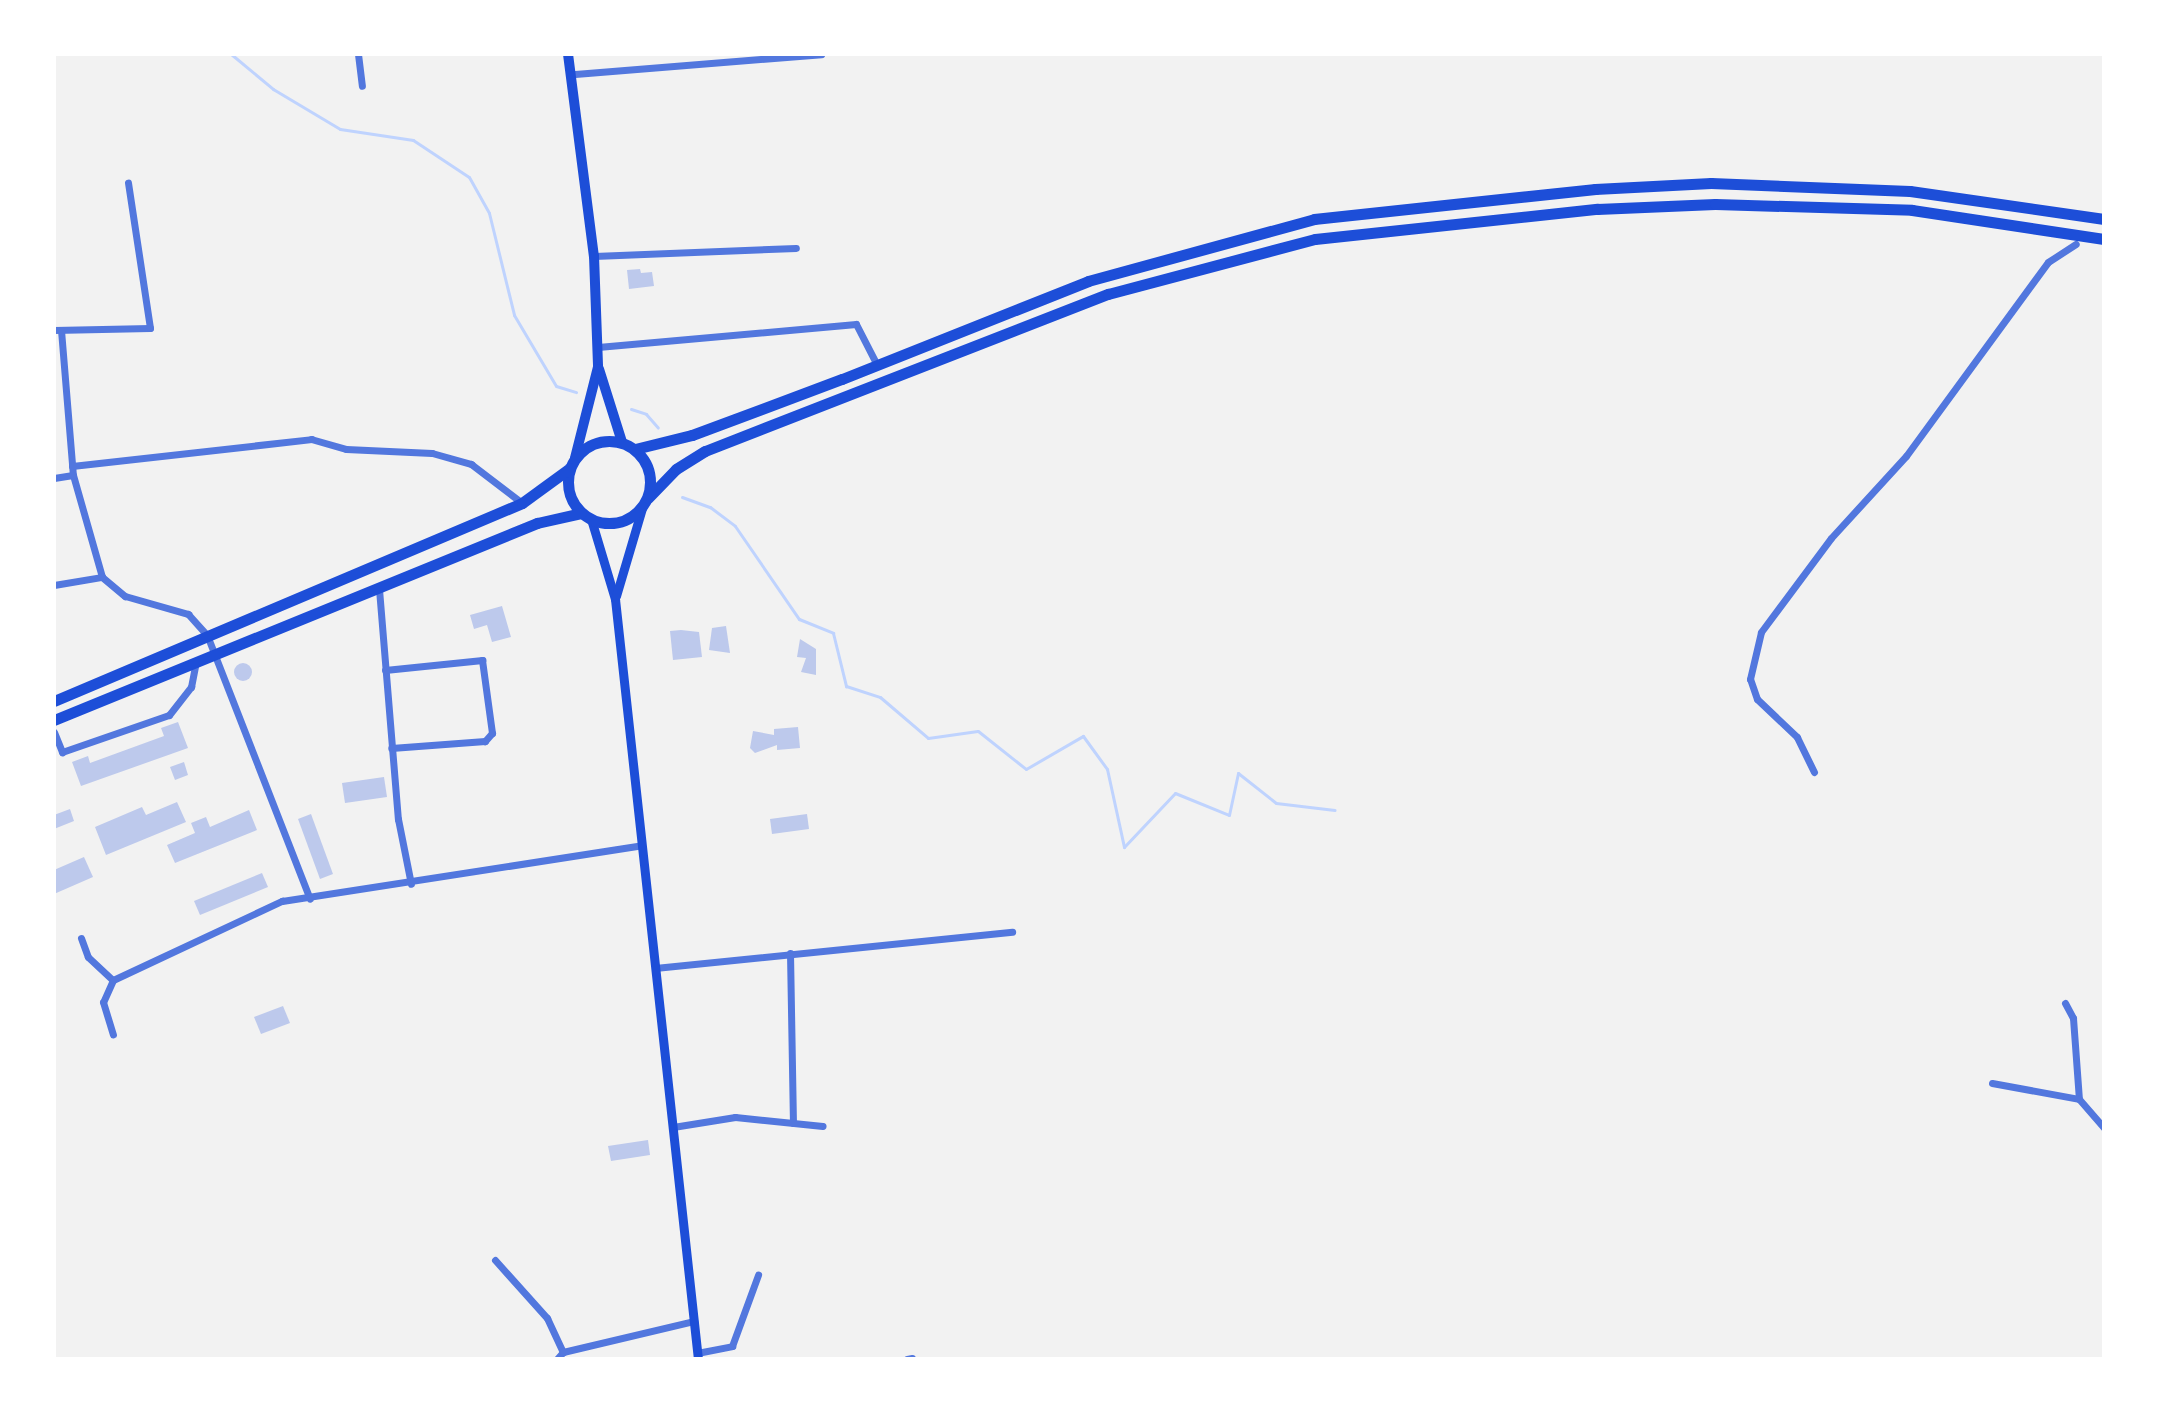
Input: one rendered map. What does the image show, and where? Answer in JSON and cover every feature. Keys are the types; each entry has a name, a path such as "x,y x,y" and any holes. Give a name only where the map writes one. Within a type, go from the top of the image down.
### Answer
{"highway":[{"path":"635,449 692,435 1088,281 1314,219 1595,189 1711,183 1910,191 2104,219"},
{"path":"54,720 214,652 379,589 537,523 586,516 618,523 645,503 676,469 705,451 1108,294 1315,239 1597,209 1715,204 1912,210 2077,238 2104,239"},
{"path":"2077,238 2081,214"},
{"path":"54,701 522,503 596,442 622,442 635,449 650,471 645,503"},
{"path":"573,463 569,492 586,516"}],"main road":[{"path":"568,54 575,74 594,256 598,347 598,367 573,463"},
{"path":"598,367 622,442"},
{"path":"615,599 645,503"},
{"path":"586,516 615,599 698,1356"}],"street":[{"path":"358,54 362,86"},
{"path":"575,74 819,55"},
{"path":"128,183 150,328 58,330 72,470 102,577 125,596 188,614 207,635 310,899"},
{"path":"1814,772 1797,737 1757,699 1750,679 1761,632 1831,538 1906,456 2048,262 2077,238"},
{"path":"594,256 796,248"},
{"path":"598,347 856,324 877,365"},
{"path":"54,478 72,470 311,439 346,449 420,452 471,464 522,503"},
{"path":"54,585 102,577"},
{"path":"379,589 398,819 411,884"},
{"path":"54,732 62,752 169,715 191,687 197,659"},
{"path":"385,670 482,660 492,733 485,741 391,748"},
{"path":"113,1034 103,1002 113,980 282,901 411,884 642,845"},
{"path":"655,968 1012,932"},
{"path":"81,938 88,957 113,980"},
{"path":"790,953 793,1123"},
{"path":"2065,1003 2073,1018 2079,1099 2104,1128"},
{"path":"1992,1083 2079,1099"},
{"path":"673,1127 735,1117 823,1126"},
{"path":"495,1260 538,1306 563,1352"},
{"path":"698,1356 732,1346 758,1275"},
{"path":"557,1359 563,1352 694,1321"}],"building":[{"path":"640,269 641,273 652,272 654,286 629,289 627,270"},
{"path":"502,606 511,637 492,642 487,625 474,629 470,615"},
{"path":"726,626 730,653 709,650 712,628"},
{"path":"670,631 699,632 702,657 673,660"},
{"path":"800,639 816,649 816,675 801,672 806,658 797,657"},
{"path":"243,663 252,672 243,681 234,672"},
{"path":"178,722 188,748 81,786 72,762 88,756 90,763 164,736 161,728"},
{"path":"798,727 800,748 777,750 777,745 755,753 750,748 753,731 774,735 774,729"},
{"path":"184,762 188,775 175,780 170,767"},
{"path":"384,777 387,797 345,803 342,783"},
{"path":"177,802 186,822 106,855 95,827 142,807 146,815"},
{"path":"70,809 74,821 54,829 54,815"},
{"path":"249,810 257,830 175,863 167,845 195,833 191,823 206,817 210,827"},
{"path":"311,814 333,874 320,879 298,819"},
{"path":"807,814 809,829 772,834 770,819"},
{"path":"84,857 93,877 54,894 54,870"},
{"path":"262,873 268,887 200,915 194,901"},
{"path":"283,1006 290,1023 261,1034 254,1017"},
{"path":"648,1140 650,1155 611,1161 608,1146"}],"waterway":[{"path":"231,54 273,89 340,129 413,140 469,177 489,213 514,315 556,386 576,392"},
{"path":"631,409 646,414 658,428"},
{"path":"682,497 710,507 735,526 799,619 833,633 846,686 880,697 928,738 978,731 1026,769 1083,736 1107,769 1124,847 1175,793 1229,815 1238,773 1276,803 1335,810"}]}
